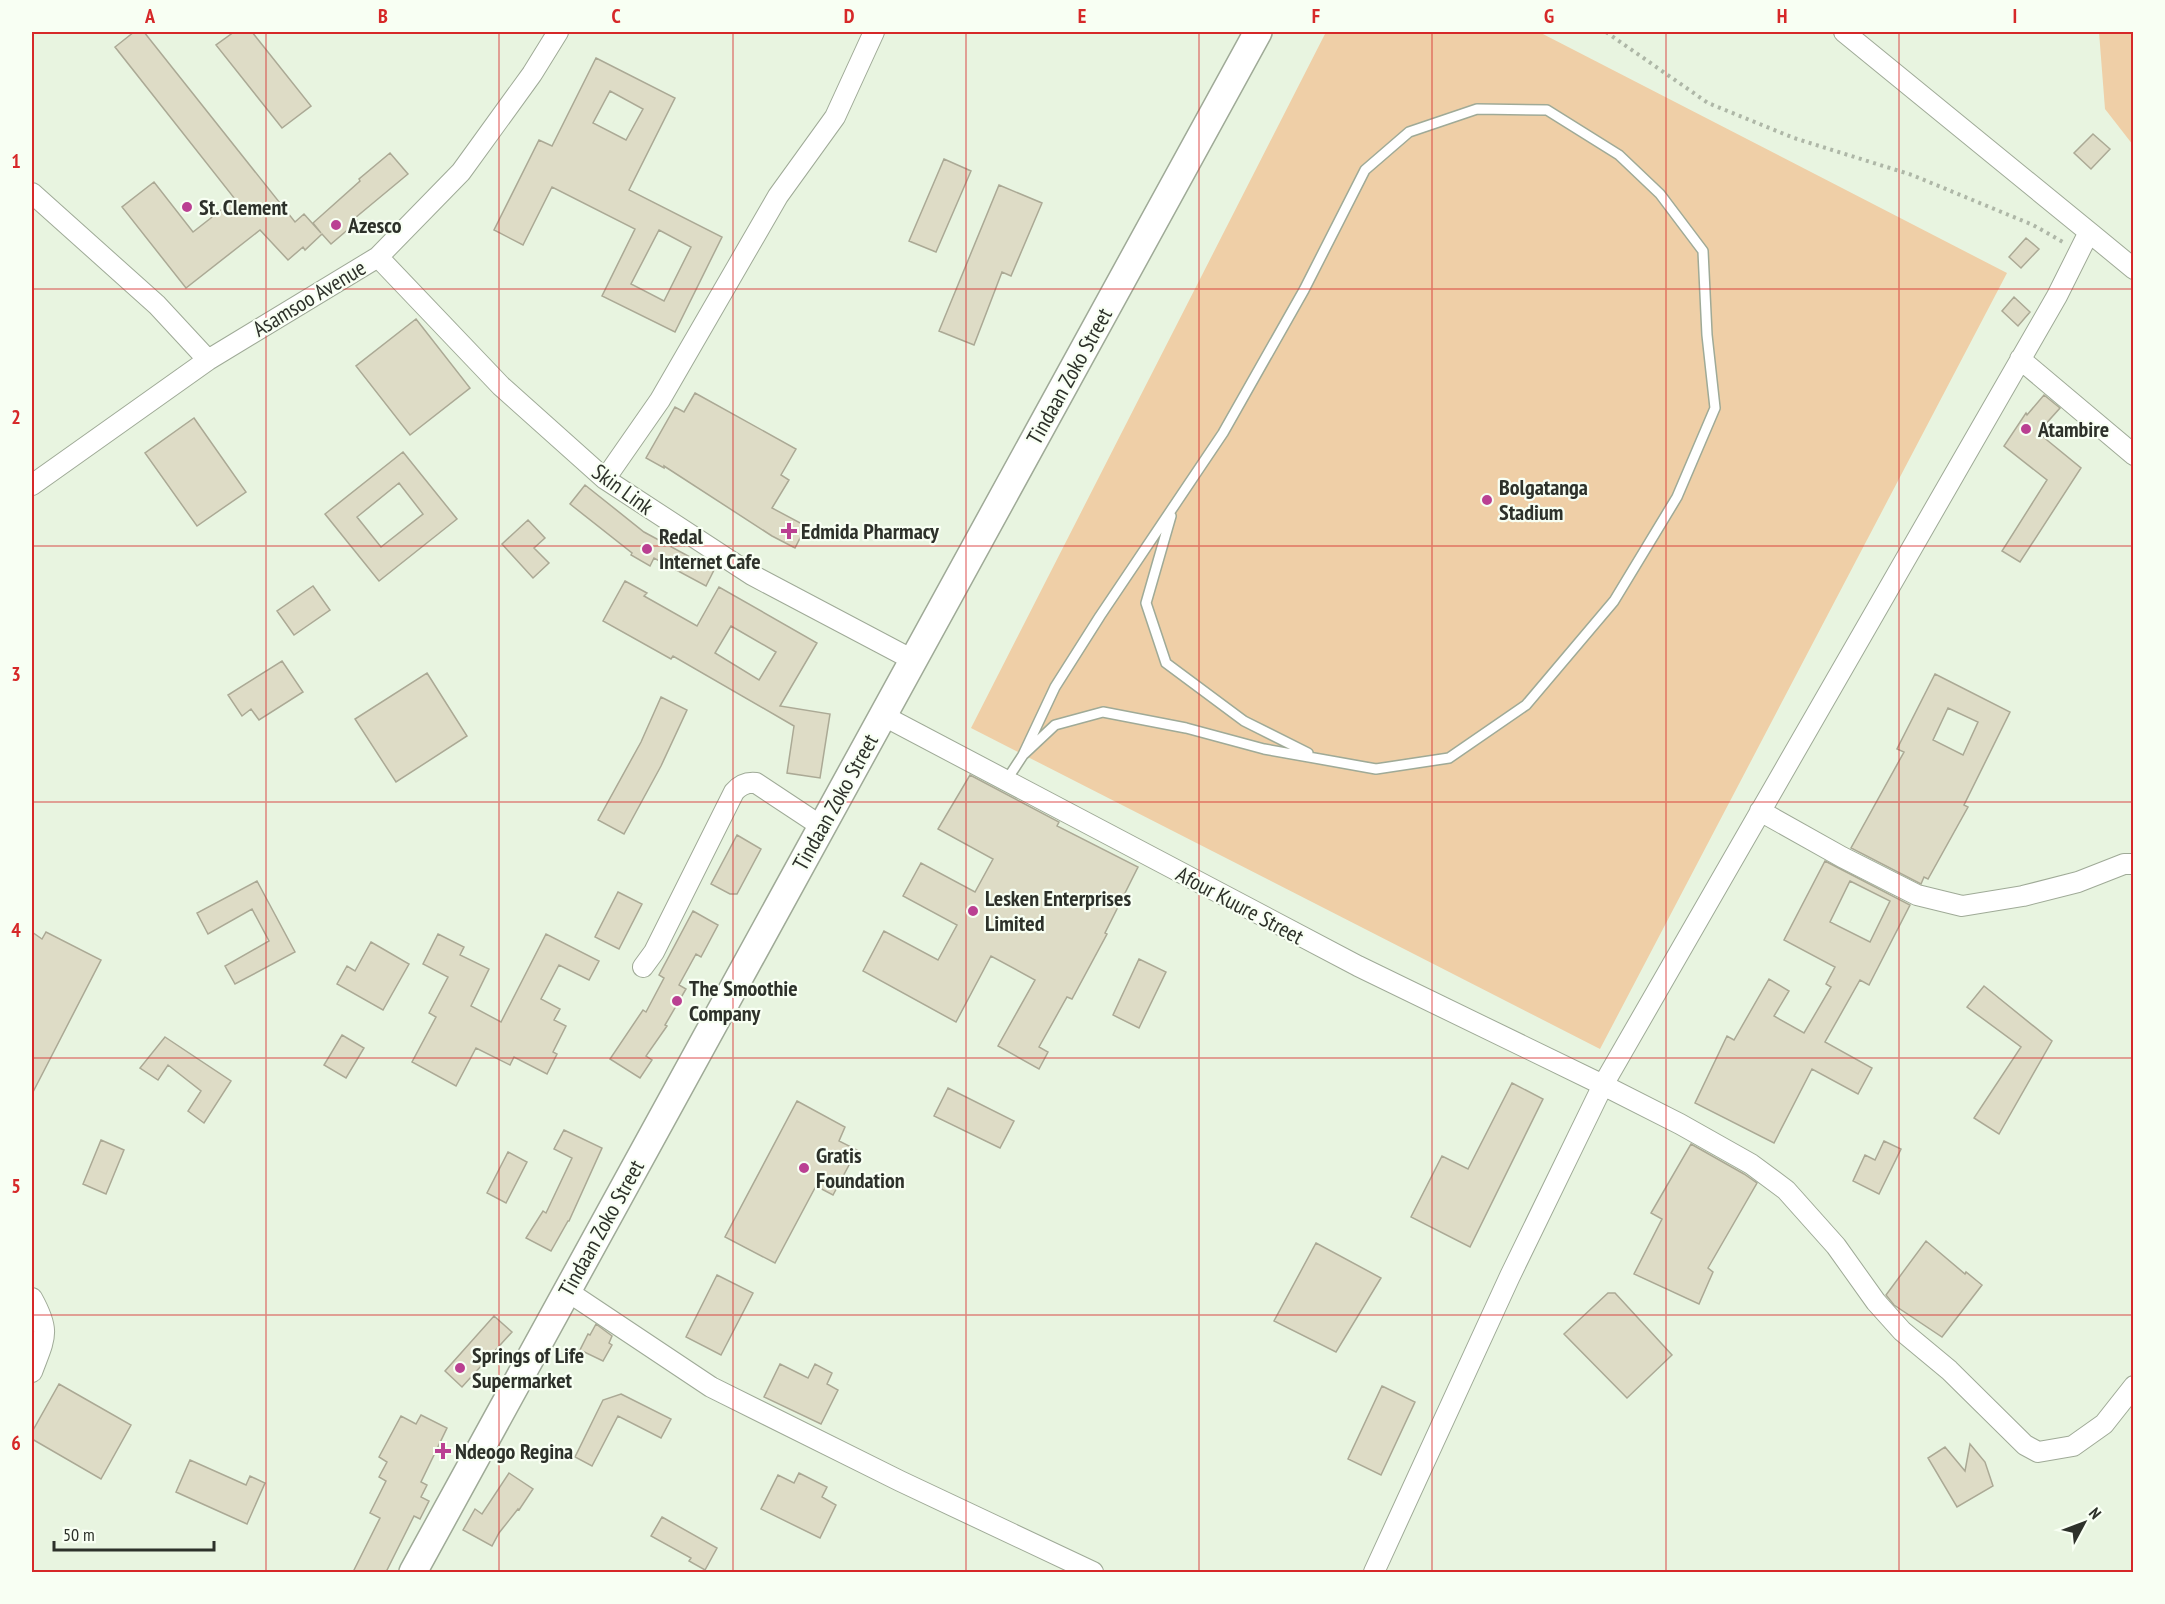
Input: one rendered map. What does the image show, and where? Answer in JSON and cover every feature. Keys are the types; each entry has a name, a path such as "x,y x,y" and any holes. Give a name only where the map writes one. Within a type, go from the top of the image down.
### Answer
{"main road":[{"name":"Tindaan Zoko Street","path":"413,1572 1258,32"}],"street":[{"name":"Asamsoo Avenue","path":"32,485 208,360 378,257 460,172 532,74 558,32"},
{"path":"605,479 660,400 778,196 835,117 874,32"},
{"path":"1844,32 2133,269"},
{"path":"32,193 157,305 208,360"},
{"path":"1374,1572 1602,1085 2057,296 2089,232"},
{"name":"Skin Link","path":"378,257 501,386 605,479 752,575 913,660"},
{"path":"2020,359 2133,455"},
{"name":"Afour Kuure Street","path":"882,715 1358,966 1680,1124 1751,1164 1786,1190 1836,1246 1876,1302 1902,1331 1949,1370 2025,1445 2032,1449 2038,1452 2073,1446 2104,1424 2133,1386"},
{"path":"643,967 654,952 738,788 745,784 756,783 821,826"},
{"path":"1760,811 1842,857 1917,895 1962,906 2023,896 2078,882 2124,864 2133,864"},
{"path":"567,1291 711,1387 900,1481 1093,1572"},
{"path":"32,1298 43,1320 45,1330 44,1340 32,1372"}],"lane":[{"path":"1006,781 1023,755 1055,687 1223,433 1304,290 1365,170 1409,132 1477,109 1547,111 1619,155 1660,194 1703,252 1707,336 1715,408 1677,497 1614,602 1526,705 1449,758 1376,769 1264,749 1186,728 1103,712 1055,725 1023,755"},
{"path":"1173,507 1146,603 1166,663 1244,722 1318,758"}],"path":[{"path":"1606,32 1708,103 1794,138 1912,175 2033,225 2079,252"}],"shaded area":[{"name":"Bolgatanga Stadium","path":"1326,32 1539,32 2007,273 1600,1049 971,728"},
{"path":"2099,32 2133,32 2133,145 2105,109"}],"building":[{"path":"134,32 144,32 295,222 304,214 321,233 313,223 390,153 408,174 355,218 358,221 331,244 322,234 305,250 303,247 288,260 260,230 186,288 122,207 154,182 193,232 235,199 115,47"},
{"path":"234,32 252,32 311,106 282,128 216,45"},
{"path":"596,58 675,98 629,190 722,237 675,332 602,296 635,229 552,187 523,245 494,230 539,140 552,146","holes":["610,91 643,109 626,140 593,123","659,230 691,247 664,301 631,284"]},
{"path":"2093,134 2110,149 2091,169 2074,153"},
{"path":"944,159 971,171 936,252 909,241"},
{"path":"999,185 1042,203 1011,276 1002,272 974,345 939,331"},
{"path":"2026,238 2039,249 2021,268 2009,257"},
{"path":"2014,297 2030,312 2018,326 2002,311"},
{"path":"416,319 470,388 410,435 356,366"},
{"path":"695,393 796,449 781,475 789,480 772,508 806,526 795,548 772,536 664,466 664,468 646,458 675,407 684,412"},
{"path":"2044,395 2060,408 2043,427 2047,430 2042,436 2081,468 2020,562 2002,551 2047,480 2004,446 2026,413 2027,415"},
{"path":"194,418 246,492 197,526 145,453"},
{"path":"403,452 457,519 379,581 325,514","holes":["399,483 423,514 381,547 357,517"]},
{"path":"585,485 644,532 714,570 706,586 654,558 650,566 631,555 632,553 570,504"},
{"path":"528,520 545,538 534,548 549,563 533,578 502,544"},
{"path":"625,581 647,593 644,596 697,626 719,587 817,643 780,706 830,714 820,778 787,773 794,726 673,656 671,659 603,621","holes":["731,626 776,652 759,680 715,653"]},
{"path":"313,586 330,610 294,635 277,611"},
{"path":"282,661 303,692 259,720 251,709 242,716 228,695"},
{"path":"427,673 467,736 396,782 355,719"},
{"path":"1935,674 2010,712 1964,805 1968,807 1928,879 1924,877 1921,884 1851,848 1904,752 1897,749","holes":["1948,708 1978,722 1963,755 1933,740"]},
{"path":"661,697 687,710 661,766 624,834 598,820 641,742"},
{"path":"970,775 1059,822 1057,826 1138,867 1105,933 1107,934 1072,999 1067,997 1039,1047 1048,1052 1039,1069 998,1046 1035,980 991,956 956,1022 863,971 884,931 938,960 957,925 903,896 921,863 975,892 993,859 938,829"},
{"path":"737,835 761,849 737,894 730,894 711,884"},
{"path":"1825,861 1910,905 1869,985 1860,980 1825,1042 1872,1068 1858,1094 1812,1069 1774,1143 1695,1103 1727,1036 1734,1040 1769,979 1789,991 1774,1016 1804,1033 1831,987 1826,984 1835,967 1784,940","holes":["1850,881 1890,901 1870,942 1830,922"]},
{"path":"257,881 295,952 235,984 225,966 269,941 252,909 208,934 197,913"},
{"path":"618,892 642,904 619,949 595,937"},
{"path":"693,911 718,925 701,957 696,954 679,985 686,989 665,1025 667,1026 646,1056 652,1060 640,1078 610,1059 643,1010 646,1012 664,978 659,975"},
{"path":"32,932 42,939 46,932 101,960 32,1094"},
{"path":"438,934 464,947 460,955 489,969 471,1006 501,1022 546,934 599,961 589,980 559,965 541,999 560,1009 554,1020 566,1026 553,1052 557,1054 547,1074 514,1057 510,1065 476,1048 456,1086 412,1062 436,1017 429,1013 448,977 423,964"},
{"path":"371,942 409,964 383,1010 337,984 347,966 355,971"},
{"path":"1139,959 1166,972 1139,1028 1113,1015"},
{"path":"1984,986 2052,1041 1999,1134 1974,1118 2021,1047 1967,1007"},
{"path":"342,1035 364,1048 346,1078 324,1065"},
{"path":"165,1037 231,1081 204,1123 188,1111 201,1091 168,1065 158,1080 140,1068"},
{"path":"1512,1083 1543,1099 1470,1247 1411,1217 1442,1156 1468,1169"},
{"path":"948,1088 1014,1121 1000,1148 934,1116"},
{"name":"Gratis Foundation","path":"797,1101 845,1127 839,1141 857,1150 833,1195 816,1186 775,1263 725,1237"},
{"path":"564,1130 602,1148 569,1221 551,1251 526,1238 543,1211 546,1213 572,1158 554,1149"},
{"path":"101,1140 124,1150 106,1194 83,1184"},
{"path":"1884,1141 1901,1149 1879,1194 1853,1181 1865,1155 1875,1160"},
{"path":"1691,1144 1757,1183 1708,1268 1713,1272 1699,1304 1634,1274 1662,1219 1651,1213"},
{"path":"508,1152 527,1162 506,1203 487,1193"},
{"path":"1926,1241 1965,1274 1966,1272 1982,1285 1942,1337 1894,1305 1886,1295"},
{"path":"1316,1243 1381,1278 1336,1352 1274,1321"},
{"path":"717,1275 753,1293 721,1355 686,1337"},
{"path":"1608,1293 1615,1293 1672,1355 1627,1398 1564,1334"},
{"path":"494,1316 512,1332 462,1387 445,1371"},
{"path":"596,1324 612,1336 609,1343 612,1345 603,1361 580,1350"},
{"path":"780,1364 808,1378 815,1364 832,1373 827,1384 838,1390 821,1424 764,1397"},
{"path":"59,1384 131,1425 101,1479 32,1439 32,1432"},
{"path":"1382,1386 1415,1402 1381,1475 1348,1459"},
{"path":"621,1394 671,1419 661,1438 618,1416 592,1466 575,1457 603,1400"},
{"path":"421,1415 447,1428 421,1482 427,1485 421,1497 429,1501 420,1519 414,1516 386,1572 353,1572 380,1518 370,1513 386,1481 379,1477 387,1462 379,1457 401,1416 416,1424"},
{"path":"1970,1444 1985,1462 1993,1486 1957,1507 1928,1458 1945,1447 1965,1471"},
{"path":"190,1460 246,1485 250,1476 265,1483 247,1524 176,1492"},
{"path":"509,1473 533,1489 499,1533 492,1546 463,1530 475,1509 482,1514"},
{"path":"799,1473 827,1487 822,1497 836,1505 820,1538 761,1509 778,1475 794,1483"},
{"path":"662,1517 717,1548 705,1570 689,1561 691,1558 651,1536"}],"place":[{"name":"St. Clement","path":"187,207"},
{"name":"Azesco","path":"336,225"},
{"name":"Atambire","path":"2026,429"},
{"name":"Bolgatanga Stadium","path":"1487,500"},
{"name":"Edmida Pharmacy","path":"789,531"},
{"name":"Redal Internet Cafe","path":"647,549"},
{"name":"Lesken Enterprises Limited","path":"973,911"},
{"name":"The Smoothie Company","path":"677,1001"},
{"name":"Gratis Foundation","path":"804,1168"},
{"name":"Springs of Life Supermarket","path":"460,1368"},
{"name":"Ndeogo Regina","path":"443,1451"}]}
